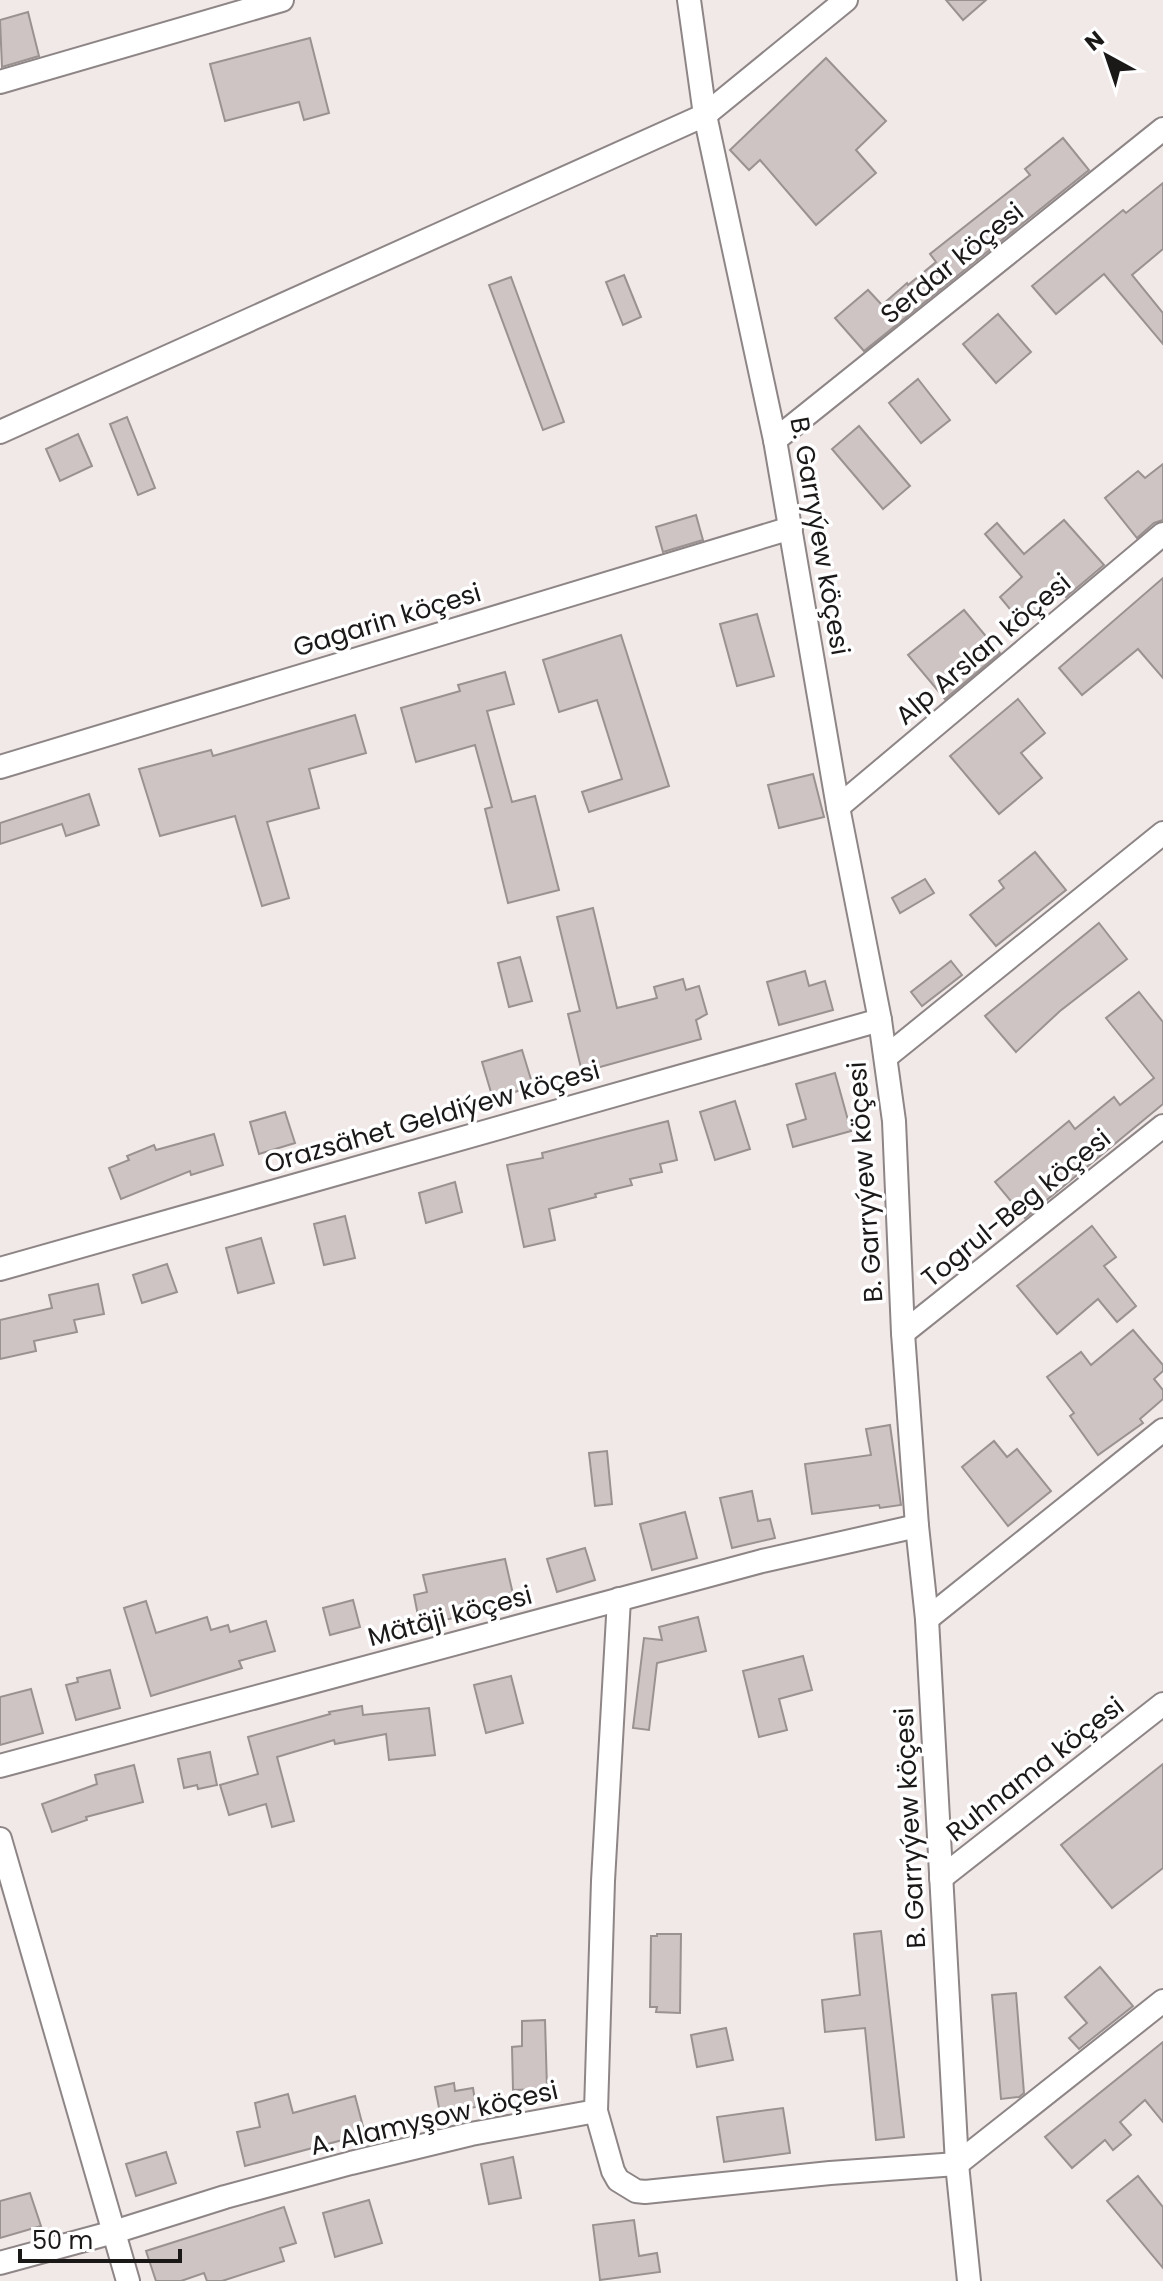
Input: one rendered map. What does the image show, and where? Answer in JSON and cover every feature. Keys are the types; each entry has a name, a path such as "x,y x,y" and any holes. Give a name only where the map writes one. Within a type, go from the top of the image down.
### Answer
{"street":[{"path":"0,82 282,0"},
{"name":"B. Garryýew köçesi","path":"689,0 705,115 775,440 838,807 880,1020 894,1121 903,1333 927,1619 957,2164 969,2281"},
{"path":"0,432 705,115 846,0"},
{"name":"Serdar köçesi","path":"775,440 1163,129"},
{"name":"Gagarin köçesi","path":"0,767 791,528"},
{"name":"Alp Arslan köçesi","path":"838,807 1163,534"},
{"path":"886,1057 1163,833"},
{"name":"Orazsähet Geldiýew köçesi","path":"0,1269 880,1020"},
{"name":"Togrul-Beg köçesi","path":"903,1333 1163,1126"},
{"path":"927,1619 1163,1430"},
{"name":"Mätäji köçesi","path":"0,1766 762,1561 917,1526"},
{"path":"596,2111 603,1881 619,1599"},
{"name":"Ruhnama köçesi","path":"941,1878 1163,1704"},
{"path":"0,1839 128,2281"},
{"path":"957,2164 1163,2001"},
{"name":"A. Alamyşow köçesi","path":"0,2263 351,2163 471,2134 596,2111 613,2171 624,2186 636,2191 957,2164"}],"building":[{"path":"946,0 986,0 963,20"},
{"path":"28,12 39,56 2,67 0,20"},
{"path":"310,38 329,113 304,120 299,102 225,121 210,64"},
{"path":"826,58 886,121 856,150 876,173 816,225 760,160 749,170 730,150"},
{"path":"1063,138 1089,170 864,351 835,318 868,290 882,305 908,285 936,262 930,254 1030,175 1025,169"},
{"path":"1163,183 1163,249 1132,275 1163,313 1163,344 1104,274 1056,314 1032,286 1123,210 1126,213"},
{"path":"624,275 641,317 623,325 606,282"},
{"path":"511,277 564,422 543,430 489,285"},
{"path":"998,314 1031,352 996,383 963,344"},
{"path":"918,379 950,420 921,443 889,403"},
{"path":"127,417 155,488 138,495 110,424"},
{"path":"859,426 910,486 883,509 832,449"},
{"path":"78,434 92,466 60,481 46,449"},
{"path":"1163,464 1163,520 1154,523 1137,538 1105,498 1138,471 1145,478"},
{"path":"696,515 703,540 663,552 656,527"},
{"path":"1064,520 1104,565 1066,597 1063,593 1024,626 1000,597 1022,577 985,534 997,523 1024,554"},
{"path":"1163,578 1163,678 1138,649 1082,695 1059,668"},
{"path":"964,610 1000,653 945,699 908,655"},
{"path":"757,614 774,676 737,686 720,624"},
{"path":"621,635 669,786 589,812 582,792 622,779 597,700 559,712 543,660"},
{"path":"505,672 514,704 487,711 512,802 535,796 559,890 508,903 485,809 492,807 475,745 416,762 401,708 460,691 458,685"},
{"path":"1018,699 1045,733 1021,753 1042,778 999,814 950,756"},
{"path":"355,715 366,753 309,769 319,808 267,822 289,898 262,906 235,816 160,836 139,769 211,750 213,756"},
{"path":"813,774 824,817 779,828 768,785"},
{"path":"89,794 99,825 66,836 62,824 0,844 0,823"},
{"path":"1035,852 1066,890 996,946 970,915 1004,888 999,881"},
{"path":"925,879 934,893 900,913 892,898"},
{"path":"593,908 617,1008 657,998 654,987 683,979 686,990 699,986 707,1014 696,1020 701,1039 582,1072 568,1014 580,1011 557,917"},
{"path":"1099,923 1127,959 1060,1011 1016,1052 985,1016"},
{"path":"520,957 532,1001 509,1007 498,963"},
{"path":"951,961 962,975 922,1006 911,992"},
{"path":"805,971 809,986 825,981 833,1010 779,1025 767,982"},
{"path":"1139,992 1163,1022 1163,1104 1025,1218 995,1182 1069,1121 1075,1129 1114,1097 1120,1105 1154,1078 1106,1018"},
{"path":"522,1050 533,1086 493,1099 482,1062"},
{"path":"835,1073 851,1131 793,1147 787,1125 806,1119 796,1084"},
{"path":"735,1101 750,1149 715,1160 700,1112"},
{"path":"285,1112 295,1143 259,1154 250,1122"},
{"path":"668,1121 677,1160 660,1164 662,1172 630,1179 632,1185 549,1209 555,1240 524,1247 507,1165 543,1158 542,1153"},
{"path":"214,1134 223,1165 191,1175 190,1171 121,1199 109,1168 129,1160 127,1156 154,1145 156,1150"},
{"path":"455,1182 462,1212 426,1223 419,1193"},
{"path":"345,1216 355,1258 324,1265 314,1224"},
{"path":"1092,1226 1116,1257 1104,1266 1136,1306 1117,1322 1098,1299 1057,1334 1017,1286"},
{"path":"261,1238 274,1283 238,1293 226,1248"},
{"path":"167,1264 177,1292 142,1303 133,1275"},
{"path":"98,1284 104,1314 74,1320 77,1332 34,1341 36,1351 0,1359 0,1320 52,1308 49,1295"},
{"path":"1133,1330 1163,1365 1163,1371 1154,1379 1163,1390 1163,1399 1140,1419 1143,1423 1098,1455 1070,1416 1074,1413 1047,1377 1081,1352 1091,1365"},
{"path":"890,1425 901,1505 812,1514 805,1464 871,1455 866,1429"},
{"path":"994,1441 1007,1457 1017,1449 1051,1491 1008,1526 962,1467"},
{"path":"607,1451 612,1504 595,1506 589,1453"},
{"path":"752,1491 758,1521 770,1519 775,1538 732,1548 720,1498"},
{"path":"685,1512 697,1558 652,1570 640,1524"},
{"path":"585,1548 595,1580 557,1592 547,1559"},
{"path":"505,1559 515,1603 420,1626 414,1595 427,1592 423,1575"},
{"path":"353,1600 360,1627 330,1635 323,1608"},
{"path":"146,1601 156,1633 207,1617 211,1630 228,1625 230,1632 266,1621 275,1651 239,1661 242,1668 151,1696 124,1608"},
{"path":"698,1617 706,1651 657,1663 649,1730 633,1728 644,1638 662,1640 659,1627"},
{"path":"803,1656 812,1690 779,1699 787,1730 759,1737 743,1671"},
{"path":"110,1670 120,1708 76,1720 66,1685 78,1682 77,1678"},
{"path":"511,1676 523,1723 486,1733 474,1685"},
{"path":"31,1689 43,1733 0,1745 0,1697"},
{"path":"362,1706 363,1715 429,1708 435,1755 389,1760 386,1734 335,1744 334,1740 277,1757 294,1821 272,1827 266,1804 229,1815 220,1785 258,1774 248,1737 329,1712"},
{"path":"210,1752 217,1785 184,1788 178,1759"},
{"path":"1163,1764 1163,1868 1112,1908 1061,1845"},
{"path":"134,1765 143,1802 86,1817 87,1820 52,1832 42,1804 97,1784 95,1775"},
{"path":"881,1931 904,2137 876,2140 865,2028 825,2032 822,2000 860,1995 854,1934"},
{"path":"681,1934 680,2013 656,2012 657,2007 650,2007 651,1936"},
{"path":"1100,1967 1133,2006 1079,2049 1069,2038 1087,2023 1065,1997"},
{"path":"1016,1993 1024,2093 1019,2097 1001,2099 992,1995"},
{"path":"545,2020 547,2089 513,2090 512,2047 522,2046 522,2021"},
{"path":"726,2028 733,2060 697,2067 691,2035"},
{"path":"1163,2042 1163,2122 1145,2100 1120,2122 1131,2135 1113,2150 1105,2140 1072,2168 1045,2137"},
{"path":"454,2083 455,2091 473,2088 476,2107 440,2113 435,2087"},
{"path":"288,2094 293,2113 355,2096 365,2134 245,2166 237,2132 260,2127 255,2103"},
{"path":"783,2108 790,2153 724,2162 717,2117"},
{"path":"166,2152 176,2183 136,2196 126,2164"},
{"path":"513,2157 521,2198 489,2204 481,2164"},
{"path":"1138,2176 1163,2207 1163,2268 1107,2201"},
{"path":"30,2193 41,2226 0,2238 0,2201"},
{"path":"369,2200 382,2243 335,2257 323,2213"},
{"path":"284,2207 296,2243 280,2248 284,2261 222,2281 207,2281 204,2273 181,2281 156,2281 146,2251"},
{"path":"634,2220 639,2256 657,2253 660,2272 600,2280 593,2225"}]}
